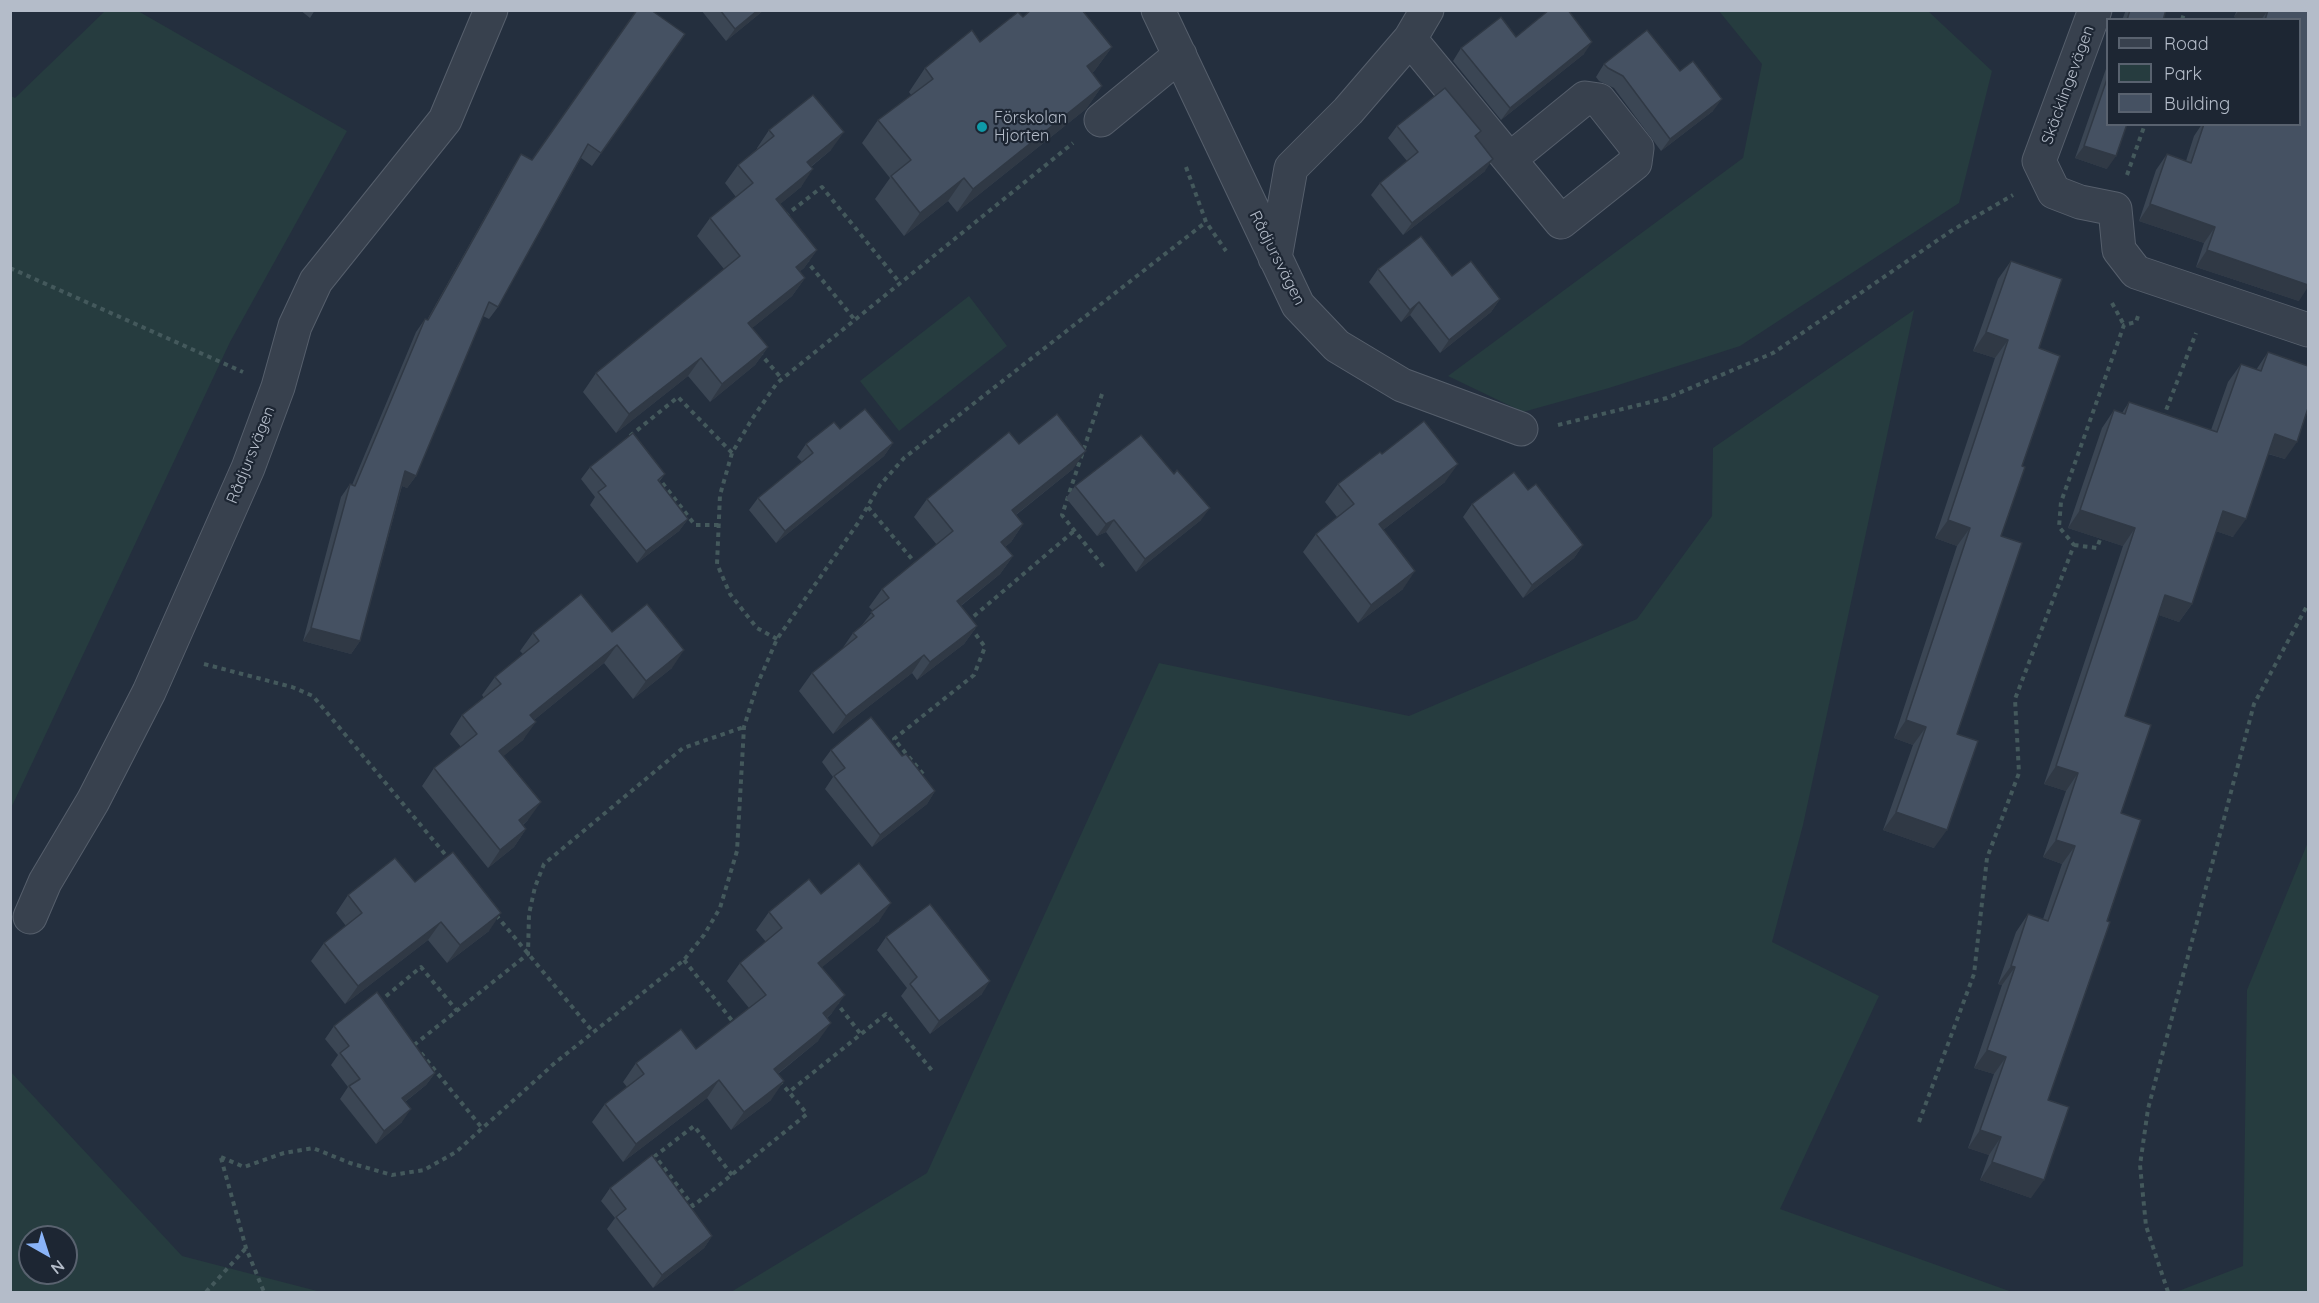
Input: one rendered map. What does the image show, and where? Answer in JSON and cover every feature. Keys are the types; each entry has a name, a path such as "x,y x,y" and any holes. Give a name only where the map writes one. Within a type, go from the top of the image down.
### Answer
{"street":[{"name":"Rådjursvägen","path":"30,916 45,882 93,801 166,653 248,468 278,387 295,326 316,281 445,120 491,10"},
{"name":"Rådjursvägen","path":"1158,10 1298,305 1337,346 1402,385 1521,429"},
{"path":"1275,258 1292,168 1348,111 1410,39 1427,10"},
{"name":"Skäcklingevägen","path":"2054,192 2039,161 2095,10"},
{"path":"1410,39 1510,159"},
{"path":"1101,120 1180,55"},
{"path":"2054,192 2080,202 2115,209 2119,250 2136,272 2308,330"}],"path":[{"path":"777,639 757,628 730,594 717,564 720,495 732,453 752,419 777,383 1101,120"},
{"path":"2115,209 2144,126"},
{"path":"1183,158 1206,222 1233,261"},
{"path":"776,223 822,187 900,283"},
{"path":"1521,429 1547,428 1666,398 1773,353 1951,231 1998,204 2026,188 2054,192"},
{"path":"264,1293 246,1248 221,1157 244,1167 284,1153 313,1148 350,1163 392,1175 424,1170 456,1152 593,1032 684,960 704,935 720,908 737,851 744,727 757,685 777,639 880,485 904,458 1206,222"},
{"path":"805,258 855,320"},
{"path":"10,268 278,387"},
{"path":"2104,527 2097,548 2074,545 2060,527 2061,502 2124,325 2136,322 2151,278"},
{"path":"2161,425 2210,297"},
{"path":"752,344 782,379"},
{"path":"1102,394 1062,514 1107,570"},
{"path":"627,438 678,397 732,453"},
{"path":"654,473 695,525 718,525"},
{"path":"867,507 921,569"},
{"path":"967,623 1074,531"},
{"path":"1918,1122 1974,974 1987,858 2019,773 2015,699 2074,545"},
{"path":"2168,1293 2146,1226 2140,1165 2148,1109 2254,704 2308,604"},
{"path":"923,774 894,739 974,675 985,647 959,614"},
{"path":"166,653 292,687 313,696 452,863"},
{"path":"415,1046 528,954 529,914 535,887 544,864 683,748 744,727"},
{"path":"490,909 593,1032"},
{"path":"684,960 740,1030"},
{"path":"386,1010 378,1001 421,967 457,1011"},
{"path":"829,993 860,1034"},
{"path":"789,1092 886,1014 934,1072"},
{"path":"407,1037 482,1128"},
{"path":"732,1175 694,1126 655,1156 693,1206 732,1175 807,1114 775,1075"},
{"path":"206,1293 246,1248"}],"green space":[{"path":"105,11 138,11 347,131 230,342 11,808 11,96 15,98"},
{"path":"1719,11 1928,11 1992,71 1959,203 1740,346 1609,388 1523,412 1448,376 1743,158 1762,64"},
{"path":"969,296 1007,346 899,431 860,381"},
{"path":"1914,310 1803,825 1772,942 1879,996 1780,1209 2012,1292 731,1292 927,1173 1159,663 1409,716 1637,619 1712,516 1713,448"},
{"path":"2308,842 2308,1292 2176,1292 2243,1266 2247,990"},
{"path":"10,1071 182,1256 321,1292 11,1292"}],"building":[{"path":"637,10 651,10 685,34 601,153 588,144 498,307 489,302 416,476 405,471 360,641 311,628 350,484 355,486 425,319 428,320 521,154 532,160"},
{"path":"720,10 758,10 735,29"},
{"name":"Förskolan Hjorten","path":"1031,10 1082,10 1112,47 1087,66 1102,86 973,189 964,178 920,213 891,176 911,160 878,120 933,79 925,68 972,30 980,42 1018,12 1023,17"},
{"path":"1549,10 1568,10 1592,42 1510,108 1461,48 1501,17 1516,37"},
{"path":"2130,10 2166,10 2164,18 2128,18"},
{"path":"2268,10 2308,10 2308,285 2207,250 2215,227 2150,204 2167,154 2191,163 2203,126 2301,126 2301,18 2266,18"},
{"path":"1647,30 1680,71 1693,61 1722,99 1670,139 1623,76 1604,64"},
{"path":"2106,82 2106,126 2126,126 2116,156 2084,146"},
{"path":"1445,88 1481,131 1475,136 1493,159 1412,223 1380,183 1418,152 1397,126"},
{"path":"813,95 844,132 807,162 813,169 776,199 817,250 796,267 805,278 748,323 768,347 722,384 701,358 629,414 596,373 740,256 710,218 753,183 738,165 774,136 769,130"},
{"path":"1421,236 1452,276 1471,261 1500,299 1449,340 1419,302 1410,310 1378,269"},
{"path":"2011,261 2062,279 2039,348 2060,356 2022,466 2025,467 2001,536 2022,543 1957,734 1978,741 1947,830 1896,812 1926,727 1906,720 1970,528 1948,520 2008,340 1986,332"},
{"path":"2268,352 2308,366 2308,408 2297,442 2275,434 2246,519 2223,511 2192,604 2165,595 2125,716 2151,725 2121,813 2141,820 2107,921 2110,922 2048,1100 2069,1107 2044,1180 1992,1162 2001,1137 1980,1130 2006,1057 1987,1050 2015,967 2011,966 2028,914 2048,921 2075,846 2056,840 2078,773 2056,766 2135,528 2080,510 2114,410 2125,414 2129,402 2217,432 2241,364 2261,371"},
{"path":"865,409 893,443 785,531 758,498 813,453 806,444 834,422 840,429"},
{"path":"1057,414 1086,451 1012,510 1023,524 1001,542 1013,556 957,601 977,626 930,662 924,655 846,716 812,673 857,637 853,633 874,616 871,612 889,598 882,589 953,531 927,499 1009,432 1019,444"},
{"path":"1424,421 1458,464 1379,524 1415,571 1371,605 1316,534 1354,504 1338,484 1380,452 1382,454"},
{"path":"633,433 665,474 658,480 688,519 646,551 598,492 606,486 590,467"},
{"path":"1141,435 1174,474 1177,470 1210,508 1145,559 1114,520 1106,524 1075,486"},
{"path":"1514,472 1528,490 1536,484 1583,545 1532,585 1472,504"},
{"path":"581,594 612,632 647,604 684,650 646,681 617,645 530,715 536,722 499,751 541,802 519,820 526,829 500,850 434,768 477,734 462,715 501,684 495,677 539,641 533,633"},
{"path":"871,717 902,756 906,754 935,791 880,835 834,776 845,768 831,750"},
{"path":"453,852 501,913 460,945 441,922 358,986 324,943 362,913 348,895 395,858 415,882"},
{"path":"859,863 891,903 818,963 845,995 823,1013 831,1023 774,1069 784,1081 744,1112 719,1080 636,1144 605,1104 644,1074 636,1063 681,1029 696,1049 766,995 740,963 782,928 769,912 809,879 821,894"},
{"path":"930,904 990,981 939,1021 910,984 917,977 886,937"},
{"path":"377,992 435,1073 402,1098 411,1109 384,1131 349,1086 360,1079 340,1053 349,1046 334,1026"},
{"path":"652,1155 712,1236 662,1275 616,1217 626,1209 610,1188"}],"place":[{"name":"Förskolan Hjorten","path":"982,127"}]}
